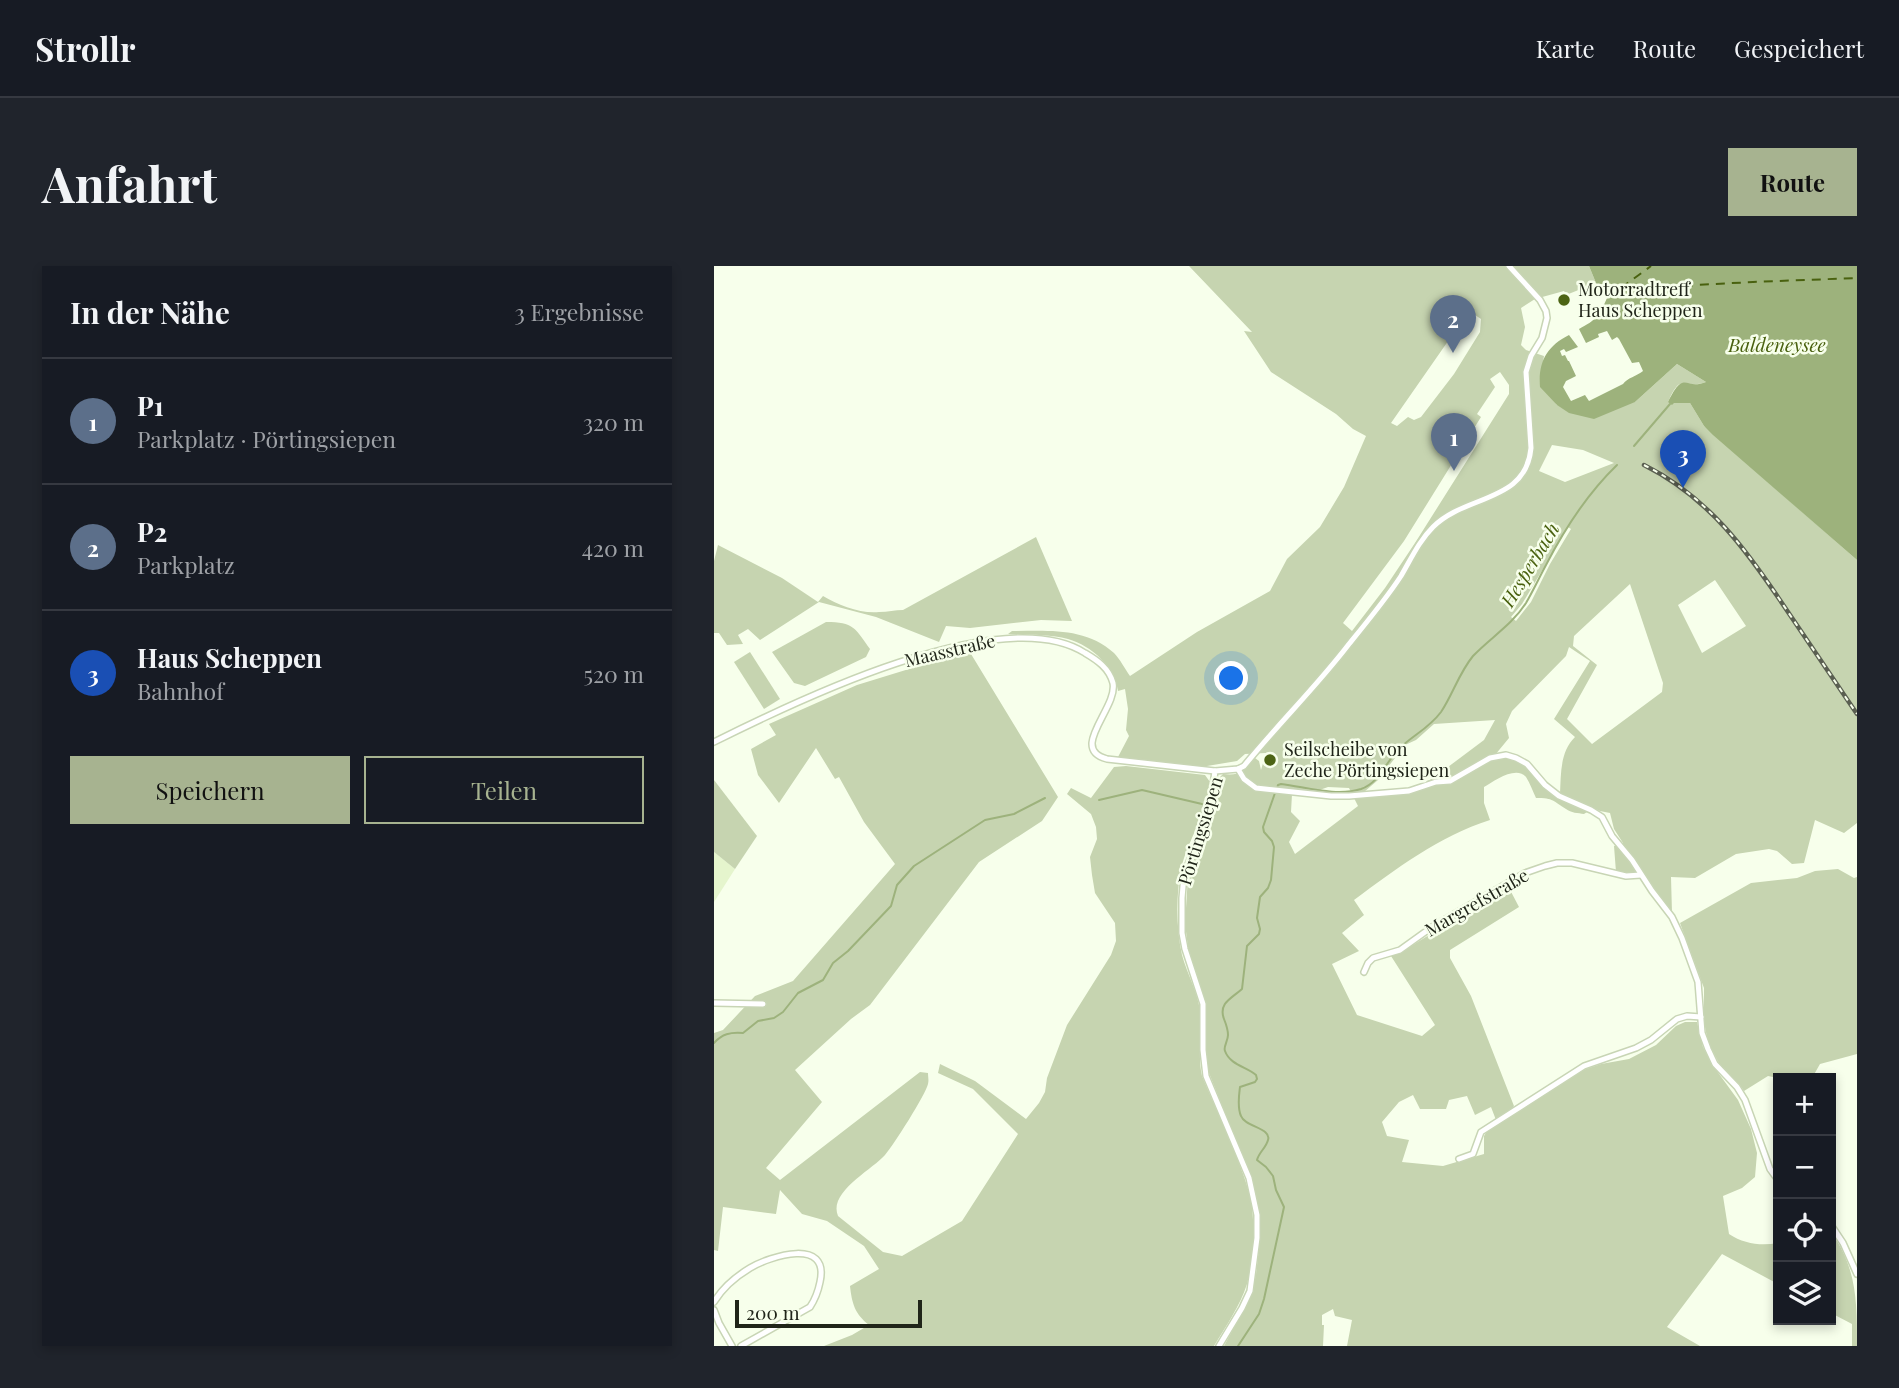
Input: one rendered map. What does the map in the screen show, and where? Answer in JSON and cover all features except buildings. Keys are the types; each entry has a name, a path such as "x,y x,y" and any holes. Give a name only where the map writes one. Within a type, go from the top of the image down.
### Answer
{"street":[{"name":"Pörtingsiepen","path":"1219,1346 1250,1291 1257,1238 1257,1215 1249,1178 1206,1076 1203,1004 1182,933 1184,875 1210,807 1215,771 1244,766 1347,647 1400,578 1420,543 1433,527 1459,509 1500,493 1522,475 1531,458 1527,366 1542,338 1547,318 1540,300 1509,266"},
{"name":"Maasstraße","path":"714,742 797,702 876,669 960,646 1003,638 1028,638 1077,647 1108,671 1114,691 1091,743 1096,755 1107,759 1215,771"},
{"path":"1238,769 1253,787 1349,796 1409,791 1436,782 1450,781 1490,758 1506,755 1516,758 1535,771 1545,785 1559,796 1602,817 1612,836 1672,917 1698,982 1702,1033 1707,1049 1715,1064 1737,1087 1745,1100 1773,1173"},
{"name":"Margrefstraße","path":"1364,972 1373,958 1400,950 1432,927 1525,873 1545,866 1572,863 1626,876 1642,875"},
{"path":"714,1003 763,1003"},
{"path":"1459,1159 1473,1154 1481,1132 1584,1066 1636,1048 1651,1040 1677,1019 1687,1016 1701,1017"},
{"path":"1836,1233 1857,1274"},
{"path":"714,1302 722,1289 752,1267 779,1257 799,1253 817,1260 821,1266 817,1296 810,1307 741,1346"},
{"path":"714,1310 733,1346"}],"shaded area":[{"path":"1189,266 1589,266 1596,283 1566,295 1564,291 1535,299 1521,308 1525,327 1521,345 1526,350 1544,356 1540,380 1557,405 1635,402 1677,364 1706,382 1680,384 1668,402 1690,403 1704,426 1857,560 1857,823 1844,833 1815,820 1804,863 1792,864 1777,851 1769,849 1736,854 1695,878 1671,877 1672,913 1643,871 1631,874 1616,872 1614,846 1623,843 1614,829 1610,813 1560,794 1564,756 1575,737 1554,719 1590,661 1569,647 1566,656 1512,711 1506,724 1509,738 1495,755 1496,758 1519,761 1561,799 1587,812 1572,812 1550,799 1536,798 1522,774 1511,773 1493,781 1484,787 1484,803 1490,820 1436,844 1354,900 1364,915 1342,933 1359,951 1332,964 1357,1015 1422,1036 1435,1025 1391,956 1508,886 1519,907 1450,950 1450,958 1471,996 1514,1106 1496,1120 1491,1107 1475,1115 1467,1096 1449,1100 1446,1109 1420,1109 1413,1095 1399,1102 1382,1122 1387,1136 1409,1140 1402,1162 1443,1166 1484,1154 1484,1136 1489,1128 1583,1070 1629,1059 1656,1045 1676,1026 1685,1022 1697,1022 1703,1047 1738,1100 1751,1129 1757,1153 1755,1177 1742,1188 1723,1196 1729,1234 1753,1243 1773,1243 1773,1281 1722,1254 1667,1327 1700,1346 1347,1346 1352,1320 1335,1316 1333,1309 1322,1315 1323,1346 1224,1346 1252,1294 1260,1240 1260,1215 1251,1178 1209,1073 1205,1054 1205,1004 1188,947 1185,924 1188,876 1211,814 1220,777 1223,774 1241,772 1255,758 1259,761 1261,770 1266,753 1245,754 1237,761 1201,767 1118,757 1129,736 1126,730 1128,709 1125,689 1118,691 1112,674 1101,659 1086,647 1068,639 1046,635 1008,634 1012,631 1052,631 1091,639 1114,653 1130,676 1197,632 1270,591 1287,559 1320,527 1344,487 1366,436 1271,372 1244,331 1252,332","holes":["1469,311 1481,319 1480,332 1454,374 1421,417 1414,420 1408,417 1397,426 1391,423","1500,372 1509,385 1509,394 1415,543 1352,631 1343,623 1404,541 1481,417 1477,414 1495,387 1490,379","1552,445 1583,450 1614,463 1565,482 1539,471","1568,527 1571,529 1531,602 1516,621 1511,617 1522,604","1715,580 1746,626 1702,653 1678,605","1630,584 1663,683 1662,692 1592,744 1567,719 1597,665 1573,646 1574,636","1495,720 1484,740 1432,779 1408,789 1364,792 1378,780 1405,745 1416,740 1434,724","1328,787 1349,788 1358,806 1295,854 1289,842 1300,821 1291,812 1292,794 1282,794 1283,788 1314,792"]},
{"path":"1036,537 1072,621 1041,620 970,628 946,626 939,642 876,617 819,602 760,640 748,629 738,635 743,644 727,645 719,633 714,633 714,561 718,545 782,578 818,602 823,596 850,608 872,612 903,610"},
{"path":"826,622 843,623 853,628 870,649 866,657 805,686 794,683 772,652"},
{"path":"750,652 780,699 764,709 734,662"},
{"path":"961,653 971,654 1058,797 1042,821 979,862 870,1005 795,1070 822,1102 766,1168 780,1180 920,1072 928,1073 926,1090 909,1120 885,1155 853,1182 839,1198 838,1216 883,1252 902,1256 962,1221 1018,1134 973,1089 938,1073 940,1064 975,1081 1026,1119 1045,1092 1047,1078 1067,1025 1111,955 1116,941 1115,923 1095,893 1090,857 1097,839 1096,827 1091,814 1067,794 1071,788 1091,798 1114,767 1205,775 1210,782 1208,794 1179,879 1179,934 1182,955 1199,1004 1202,1076 1244,1177 1251,1202 1253,1226 1253,1250 1247,1284 1237,1308 1214,1346 824,1346 869,1325 855,1308 850,1286 879,1269 864,1246 827,1221 802,1214 780,1190 776,1214 723,1207 718,1251 714,1250 714,1033 723,1030 755,996 793,981 895,864 864,822 839,777 835,779 816,748 779,803 758,775 751,749 776,735 769,724 857,685"},
{"path":"714,780 757,836 735,869 714,852"},
{"path":"714,852 735,869 714,902"},
{"path":"1838,869 1857,877 1857,1054 1820,1064 1815,1073 1773,1073 1773,1077 1768,1076 1744,1091 1722,1069 1708,1042 1704,1022 1704,988 1680,923 1751,883 1797,878 1815,871"},
{"path":"1836,1239 1846,1259 1854,1286 1857,1346 1852,1346 1852,1324 1836,1316"}],"water":[{"name":"Baldeneysee","path":"1589,266 1857,266 1857,560 1713,435 1690,403 1672,405 1668,402 1682,383 1706,382 1677,364 1635,402 1594,419 1569,413 1540,387 1542,362 1555,344 1569,335 1578,347 1566,352 1564,349 1560,351 1569,361 1576,376 1566,381 1563,387 1571,401 1585,395 1589,401 1643,371 1639,362 1632,363 1619,339 1617,337 1612,340 1607,331 1586,343 1579,329 1596,317 1607,298 1596,283"}],"waterway":[{"name":"Hesperbach","path":"1634,446 1670,404"},
{"name":"Hesperbach","path":"1277,788 1281,784 1341,792 1361,789 1374,781 1396,752 1441,712 1473,656 1520,611 1569,525 1617,465"},
{"path":"1099,800 1142,790 1202,804"},
{"name":"Hesperbach","path":"1238,1346 1259,1314 1264,1299 1284,1207 1273,1176 1257,1160 1268,1136 1243,1120 1240,1112 1240,1087 1257,1079 1256,1075 1227,1056 1225,1048 1228,1033 1223,1009 1227,1001 1242,989 1247,946 1259,934 1257,918 1260,897 1271,880 1274,847 1263,827 1275,793"},
{"path":"714,1043 727,1034 743,1033 758,1021 774,1018 783,1012 798,993 823,980 833,963 891,906 897,885 914,866 985,820 1014,814 1045,798"}],"ferry route":[{"path":"1621,288 1651,266"},
{"path":"1620,289 1857,278"}],"railway":[{"path":"1644,465 1689,493 1726,528 1758,568 1857,714"}],"place":[{"name":"Motorradtreff Haus Scheppen","path":"1564,300"},
{"name":"P2","path":"1453,353"},
{"name":"P1","path":"1454,471"},
{"name":"Haus Scheppen","path":"1683,488"},
{"name":"Seilscheibe von Zeche Pörtingsiepen","path":"1270,760"}]}
